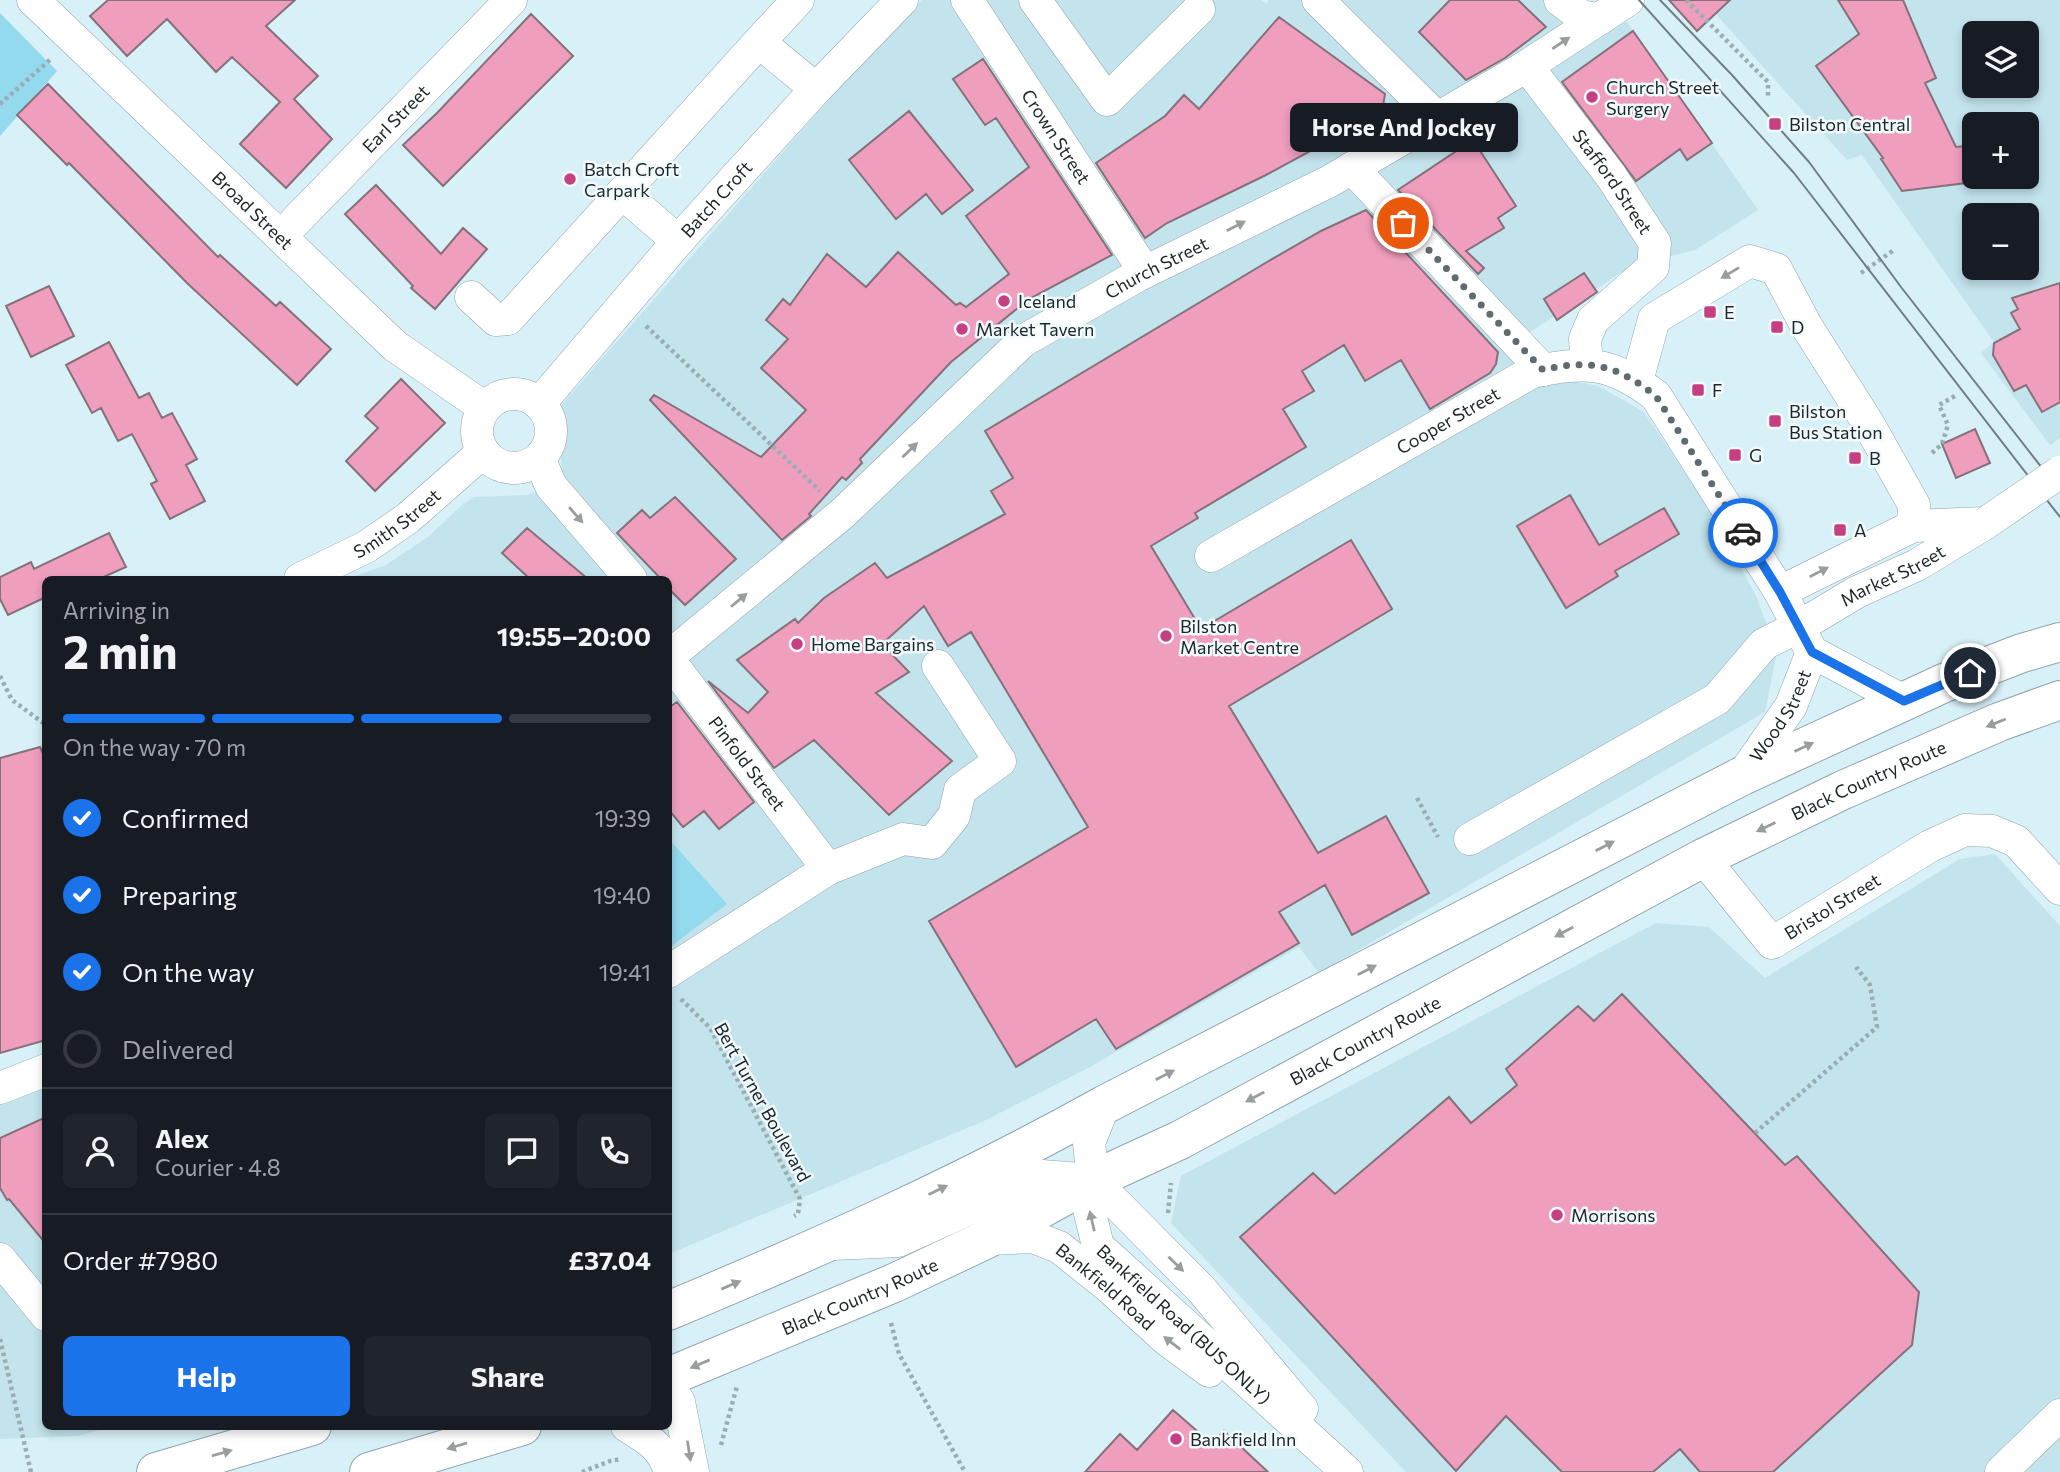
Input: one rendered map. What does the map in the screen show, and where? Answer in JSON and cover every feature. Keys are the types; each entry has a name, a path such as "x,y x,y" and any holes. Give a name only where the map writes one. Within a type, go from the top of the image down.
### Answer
{"highway":[{"path":"672,1309 824,1245 1037,1142 1742,776 1904,701 2022,653 2060,642"},
{"name":"Black Country Route","path":"672,1375 878,1290 987,1239 1093,1180 1180,1140 1703,858 1843,790 1999,722 2060,700"},
{"path":"156,1472 298,1430"},
{"path":"369,1472 509,1430"}],"street":[{"name":"Broad Street","path":"33,0 395,346 485,408"},
{"name":"Earl Street","path":"281,236 511,0"},
{"path":"471,297 496,320 508,319 798,0"},
{"name":"Batch Croft","path":"539,404 678,241 816,89 902,0"},
{"name":"Crown Street","path":"967,0 1145,272"},
{"path":"1035,0 1107,100 1199,9"},
{"path":"1560,0 1581,16 1613,10"},
{"path":"1320,1 1437,118"},
{"name":"Church Street","path":"673,646 843,513 1023,341 1145,272 1352,168 1527,65 1613,10"},
{"path":"760,42 816,89"},
{"name":"Stafford Street","path":"1527,65 1611,176 1656,243 1654,267 1593,320 1585,339 1587,365"},
{"path":"1352,168 1543,370"},
{"path":"622,193 678,241"},
{"path":"1637,381 1654,319 1750,261 1776,270 1807,327 1868,422 1914,506 1913,526"},
{"name":"Cooper Street","path":"1211,556 1532,372 1562,365 1587,365"},
{"path":"1587,365 1618,371 1656,396 1780,592 1806,639"},
{"path":"517,394 529,397 547,414 550,425 547,448 539,458 520,467 499,465 483,452 478,441 479,418 485,408 494,400 517,394"},
{"name":"Smith Street","path":"306,576 366,547 408,518 483,452"},
{"path":"539,458 551,486 628,576"},
{"name":"Market Street","path":"1469,839 1717,699 1764,644 1806,639 1857,592 1917,565 1986,523 2060,472"},
{"path":"1780,592 1913,526 1986,523"},
{"name":"Wood Street","path":"1742,776 1791,706 1806,639 1904,701"},
{"name":"Pinfold Street","path":"673,646 726,738 828,869"},
{"path":"674,985 828,869 903,839 932,843 954,816 960,790 1000,761 938,666"},
{"name":"Bristol Street","path":"1703,858 1772,943 1930,846 1965,830 1992,831 2016,841 2060,889"},
{"path":"0,1087 42,1071"},
{"name":"Bankfield Road (BUS ONLY)","path":"1104,1105 1089,1143 1093,1180 1088,1205 1098,1246 1347,1472"},
{"path":"824,1245 898,1241 1042,1176 1093,1180 1201,1289 1312,1421 1347,1472"},
{"name":"Bankfield Road","path":"987,1239 1033,1237 1059,1247 1109,1287 1167,1340 1347,1472"},
{"path":"5,1267 42,1310"},
{"path":"672,1391 679,1402 692,1472"},
{"path":"2001,1472 2060,1415"},
{"path":"633,1430 657,1445 670,1472"}],"path":[{"path":"1686,0 1768,82 1768,98"},
{"path":"0,104 73,38"},
{"path":"1861,273 1894,250"},
{"path":"624,305 843,513"},
{"path":"1932,453 1942,444 1948,425 1938,405 1955,396"},
{"path":"0,676 12,700 42,722"},
{"path":"1755,1133 1877,1027 1870,985 1856,967"},
{"name":"Bert Turner Boulevard","path":"674,985 710,1028 800,1199 798,1214 790,1218"},
{"path":"1167,1220 1171,1175"},
{"path":"889,1314 899,1354 965,1472"},
{"path":"0,1339 31,1472"},
{"path":"582,1472 610,1461 629,1458"}],"shaded area":[{"path":"922,0 1261,0 1266,4 1269,0 1545,0 1625,19 1758,210 1695,250 1631,266 1530,332 1553,377 1598,386 1644,412 1709,509 1756,596 1777,651 1765,712 1319,973 1299,947 1092,1066 986,1120 672,1253 672,576 355,576 386,565 428,537 474,497 527,495 551,486 562,469 557,410 873,49"},
{"path":"1703,0 2060,0 2060,438 2050,445 1981,353 1994,342 1862,155 1847,160"},
{"path":"0,13 57,71 0,136"},
{"path":"672,842 727,904 672,946"},
{"path":"1995,854 2060,926 2060,1472 1406,1472 1171,1223 1181,1176 1656,923 1709,927 1765,978 1960,859"},
{"path":"42,1071 42,1430 99,1430 78,1436 0,1439 0,1088"}],"building":[{"path":"108,0 295,0 266,26 318,76 294,99 332,139 286,188 240,144 280,102 232,57 216,72 167,19 127,56 90,16"},
{"path":"1450,0 1518,0 1546,27 1505,58 1466,80 1419,32"},
{"path":"1669,0 1730,0 1697,31"},
{"path":"1838,0 1903,0 1936,78 1925,83 1956,147 1962,146 1962,184 1902,191 1881,159 1883,158 1816,66 1859,34"},
{"path":"531,14 573,56 443,186 403,145"},
{"path":"1279,17 1385,94 1382,112 1266,175 1167,223 1145,238 1096,163 1165,116 1184,95 1199,109"},
{"path":"1633,31 1712,143 1687,160 1680,149 1636,181 1562,82"},
{"path":"983,59 1112,255 1029,299 951,362 860,459 862,463 846,480 842,477 809,514 811,516 782,540 650,400 654,395 761,457 806,410 761,368 788,339 766,320 783,299 790,305 827,254 866,287 898,252 956,305 960,303 966,307 1009,274 966,216 1029,167 996,118 985,125 953,79"},
{"path":"48,84 218,257 220,255 276,306 280,302 331,349 297,385 188,284 69,163 67,165 17,115"},
{"path":"909,111 973,190 942,214 926,194 896,219 849,160"},
{"path":"1473,140 1516,206 1498,218 1504,228 1466,251 1484,268 1478,274 1398,190"},
{"path":"376,185 441,254 463,228 487,249 435,309 411,288 413,286 345,214"},
{"name":"Bilston Market Centre","path":"1366,210 1498,352 1496,364 1490,373 1430,409 1401,360 1365,381 1344,345 1302,371 1314,391 1283,409 1306,447 1195,513 1198,518 1151,546 1201,629 1351,540 1392,609 1229,706 1318,853 1386,816 1429,893 1352,935 1325,885 1279,912 1299,943 1116,1049 1096,1019 1016,1067 929,921 1088,827 971,632 948,646 924,606 882,644 909,672 876,693 952,761 889,815 814,740 774,768 708,681 748,713 768,692 737,660 795,619 798,623 824,598 875,563 887,578 1005,514 991,491 1013,478 985,431 1267,262 1321,231"},
{"path":"1584,273 1597,292 1557,320 1544,299"},
{"path":"2060,283 2060,402 2042,412 2026,385 2014,391 1993,355 1994,343 2020,329 2011,313 2018,309 2012,298"},
{"path":"49,286 74,336 31,357 6,306"},
{"path":"109,342 139,398 149,393 162,418 172,413 197,459 186,465 205,501 170,519 151,484 157,481 132,434 118,441 101,408 92,413 66,365"},
{"path":"401,379 445,423 375,491 346,461 378,428 365,416"},
{"path":"1975,429 1990,463 1956,478 1942,444"},
{"path":"1570,495 1599,545 1664,508 1679,534 1615,571 1618,576 1566,608 1517,526"},
{"path":"675,497 736,559 685,605 672,592 672,576 658,576 617,533 642,510 650,518"},
{"path":"527,528 584,576 527,576 502,553"},
{"path":"109,533 126,567 106,576 42,576 42,599 8,615 0,599 0,577 31,562 34,569"},
{"path":"677,702 754,802 719,829 704,811 683,827 672,814 672,705"},
{"path":"40,747 42,751 42,1041 0,1053 0,758"},
{"name":"Morrisons","path":"1622,994 1785,1165 1797,1156 1919,1292 1912,1345 1773,1472 1700,1472 1680,1449 1653,1472 1562,1472 1506,1416 1456,1471 1240,1237 1313,1173 1335,1194 1449,1097 1471,1123 1517,1085 1506,1069 1578,1006 1594,1021"},
{"path":"42,1119 42,1239 9,1199 7,1200 0,1188 0,1138"},
{"name":"Bankfield Inn","path":"1173,1410 1212,1444 1224,1431 1268,1472 1085,1472 1120,1434 1137,1450"}],"tram line":[{"path":"1639,0 1794,173 2060,517"},
{"path":"1660,0 1732,75 1809,162 1901,287 2060,491"}],"way so far":[{"path":"1403,223 1543,370 1562,365 1587,365 1618,371 1656,396 1743,533"}],"place":[{"name":"Church Street Surgery","path":"1592,97"},
{"name":"Bilston Central","path":"1775,124"},
{"name":"Batch Croft Carpark","path":"570,179"},
{"name":"Horse And Jockey","path":"1403,223"},
{"name":"Iceland","path":"1004,301"},
{"name":"E","path":"1710,312"},
{"name":"D","path":"1777,327"},
{"name":"Market Tavern","path":"962,329"},
{"name":"F","path":"1698,390"},
{"name":"Bilston Bus Station","path":"1775,421"},
{"name":"G","path":"1735,455"},
{"name":"B","path":"1855,458"},
{"name":"A","path":"1840,530"},
{"name":"Bilston Market Centre","path":"1166,636"},
{"name":"Home Bargains","path":"797,644"},
{"name":"Morrisons","path":"1557,1215"},
{"name":"Bankfield Inn","path":"1176,1439"}],"route":[{"path":"1743,533 1800,626 1812,652 1904,701 1970,673"}]}
